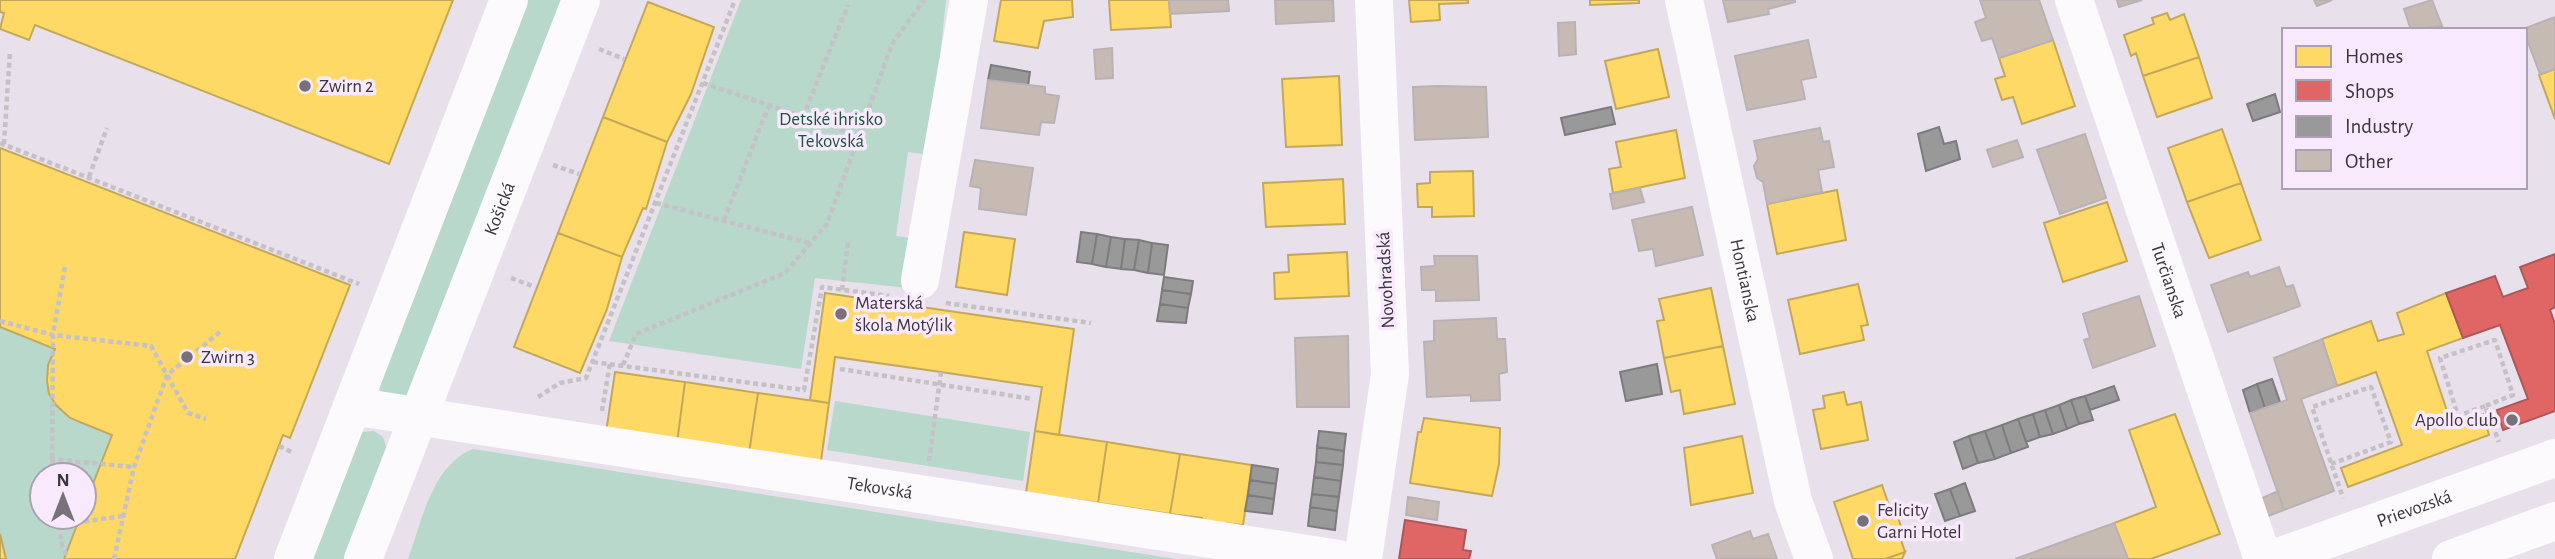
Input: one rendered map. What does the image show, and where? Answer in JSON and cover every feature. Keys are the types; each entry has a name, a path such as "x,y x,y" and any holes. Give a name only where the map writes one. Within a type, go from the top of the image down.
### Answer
{"street":[{"path":"293,559 509,0"},
{"name":"Košická","path":"363,559 581,0"},
{"path":"919,293 969,0"},
{"name":"Novohradská","path":"1363,559 1390,374 1374,0"},
{"name":"Hontianska","path":"1684,0 1793,501 1814,559"},
{"name":"Turčianska","path":"2074,0 2263,559"},
{"path":"352,406 418,417"},
{"name":"Tekovská","path":"418,417 1339,559"},
{"name":"Prievozská","path":"2273,559 2555,458"},
{"path":"2451,559 2555,521"}],"path":[{"path":"530,402 560,383 586,379 735,0"},
{"path":"623,365 636,334 785,273 827,224 892,44 924,0"},
{"path":"803,117 848,5"},
{"path":"598,49 624,59"},
{"path":"10,51 2,144 359,284"},
{"path":"703,83 861,136"},
{"path":"724,220 769,105"},
{"path":"89,177 107,128"},
{"path":"552,165 579,174"},
{"path":"656,203 809,243"},
{"path":"842,290 848,242"},
{"path":"65,266 53,335 50,459 134,467"},
{"path":"510,278 535,287"},
{"path":"593,362 804,390 822,287 919,293 1091,323"},
{"path":"0,321 53,335 151,346 188,413 206,419"},
{"path":"114,559 134,467 167,375 220,332"},
{"path":"2495,340 2513,395 2485,406 2458,416 2440,358 2495,340"},
{"path":"601,422 610,363"},
{"path":"840,369 1033,399"},
{"path":"929,463 941,372"},
{"path":"2331,464 2391,442 2371,387 2312,407 2331,464 2344,499"},
{"path":"2485,406 2500,442"},
{"path":"279,446 294,453"},
{"path":"98,520 123,516"},
{"path":"61,531 68,559"}],"green space":[{"path":"527,0 563,0 410,392 400,401 387,400 379,388"},
{"name":"Detské ihrisko Tekovská","path":"741,0 946,0 930,155 908,152 896,236 917,239 908,288 815,278 801,369 609,341"},
{"path":"0,258 65,266 151,559 6,559 0,534"},
{"path":"835,401 1030,432 1023,481 827,450"},
{"path":"374,431 383,437 387,449 344,559 309,559 361,432"},
{"path":"473,449 1176,559 408,559 438,481 459,457"}],"building: Homes":[{"name":"Zwirn 2","path":"0,0 453,0 389,164 35,25 29,40 0,29 4,13 0,12"},
{"path":"1001,0 1072,0 1073,17 1044,21 1038,48 994,41"},
{"path":"1109,0 1169,0 1171,27 1111,30"},
{"path":"1409,0 1468,0 1468,3 1439,4 1440,20 1411,22"},
{"path":"1590,0 1639,0 1639,3 1590,5"},
{"path":"648,2 714,27 691,94 667,142 603,117"},
{"path":"2167,13 2170,20 2184,14 2199,57 2143,76 2136,53 2131,56 2124,35 2154,24 2152,18"},
{"path":"2053,40 2075,106 2022,124 2013,97 2002,100 1995,79 2005,76 1999,58"},
{"path":"1658,49 1669,97 1616,109 1605,61"},
{"path":"2199,57 2212,98 2157,117 2143,76"},
{"path":"2555,69 2555,119 2539,75"},
{"path":"1339,76 1342,145 1286,147 1282,79"},
{"path":"603,117 667,142 646,209 643,208 622,257 558,233"},
{"path":"2222,129 2241,183 2187,202 2168,148"},
{"path":"1676,130 1685,178 1613,193 1609,169 1621,167 1616,142"},
{"name":"Zwirn 3","path":"0,148 350,285 290,438 283,435 235,559 64,559 75,531 98,531 98,471 112,435 70,418 56,405 49,394 47,381 48,365 55,349 0,327"},
{"path":"1473,171 1474,216 1432,217 1432,207 1418,207 1417,184 1430,183 1430,172"},
{"path":"1343,179 1345,224 1266,227 1263,183"},
{"path":"2241,183 2261,240 2209,258 2187,202"},
{"path":"1837,190 1846,240 1777,254 1767,204"},
{"path":"2107,202 2127,261 2063,282 2044,223"},
{"path":"964,232 1015,239 1007,295 956,287"},
{"path":"558,233 622,257 607,309 580,373 514,347"},
{"path":"1347,252 1349,296 1275,299 1274,273 1289,272 1288,255"},
{"path":"1858,284 1868,325 1861,326 1864,340 1800,354 1788,300"},
{"path":"1711,288 1723,346 1664,358 1657,321 1664,320 1659,299"},
{"path":"825,293 1074,329 1059,435 1035,431 1042,387 835,357 829,403 810,400"},
{"path":"2446,293 2463,338 2427,351 2452,426 2483,414 2489,435 2348,487 2341,468 2402,445 2376,372 2337,386 2322,339 2371,321 2378,341 2404,334 2397,313"},
{"path":"1723,346 1735,404 1684,414 1680,390 1671,392 1664,358"},
{"path":"615,372 685,382 677,443 606,433"},
{"path":"685,382 758,393 749,453 677,443"},
{"path":"1844,392 1847,405 1861,402 1868,440 1821,449 1813,410 1825,408 1823,396"},
{"path":"758,393 829,403 821,461 749,453"},
{"path":"2175,414 2220,534 2151,559 2128,559 2114,523 2156,507 2129,430"},
{"path":"1424,418 1500,428 1499,464 1492,496 1410,483 1418,432 1421,432"},
{"path":"1035,431 1107,442 1098,503 1026,493"},
{"path":"1742,436 1753,493 1691,505 1684,448"},
{"path":"1107,442 1180,454 1170,514 1098,503"},
{"path":"1180,454 1252,465 1243,525 1202,521 1202,518 1170,514"},
{"path":"1882,485 1892,514 1898,517 1902,530 1898,531 1905,552 1885,559 1853,559 1834,502"},
{"path":"0,534 6,559 0,559"},
{"path":"1905,552 1902,559 1885,559"}],"building: Shops":[{"path":"2555,254 2555,307 2550,310 2555,324 2555,411 2503,430 2497,410 2528,399 2500,325 2463,338 2446,293 2495,276 2503,297 2528,288 2520,267"},
{"path":"1405,520 1466,530 1463,550 1471,551 1469,559 1399,559"}],"building: Industry":[{"path":"991,65 1030,72 1028,86 988,80"},
{"path":"2275,94 2280,112 2253,121 2247,104"},
{"path":"1611,107 1615,124 1565,135 1561,118"},
{"path":"1939,127 1944,144 1956,141 1960,159 1926,171 1918,134"},
{"path":"1081,232 1097,234 1092,264 1077,262"},
{"path":"1097,234 1111,237 1106,267 1092,264"},
{"path":"1111,237 1125,239 1121,269 1106,267"},
{"path":"1125,239 1139,240 1134,270 1121,269"},
{"path":"1139,240 1152,243 1148,273 1134,270"},
{"path":"1152,243 1168,245 1164,275 1148,273"},
{"path":"1164,277 1193,281 1191,294 1162,290"},
{"path":"1162,290 1191,294 1188,308 1160,304"},
{"path":"1160,304 1188,308 1186,323 1157,321"},
{"path":"1657,364 1662,394 1626,401 1620,372"},
{"path":"2272,379 2280,402 2265,408 2257,384"},
{"path":"2257,384 2265,408 2250,413 2243,390"},
{"path":"2114,386 2119,400 2090,410 2085,396"},
{"path":"2085,396 2093,420 2079,424 2071,400"},
{"path":"2071,400 2079,424 2067,429 2059,405"},
{"path":"2059,405 2067,429 2053,434 2045,410"},
{"path":"2045,410 2053,434 2040,437 2033,414"},
{"path":"2033,414 2040,437 2026,442 2018,419"},
{"path":"2018,419 2028,447 2011,453 2002,425"},
{"path":"2002,425 2011,453 1995,459 1985,431"},
{"path":"1319,431 1346,434 1344,451 1317,447"},
{"path":"1985,431 1995,459 1978,463 1969,436"},
{"path":"1969,436 1978,463 1963,469 1954,442"},
{"path":"1317,447 1344,451 1343,465 1316,462"},
{"path":"1316,462 1343,465 1341,481 1314,477"},
{"path":"1252,465 1278,469 1276,484 1250,480"},
{"path":"1314,477 1341,481 1339,497 1312,494"},
{"path":"1250,480 1276,484 1274,499 1248,495"},
{"path":"1965,483 1975,511 1960,516 1950,489"},
{"path":"1950,489 1960,516 1945,521 1935,494"},
{"path":"1312,494 1339,497 1337,511 1310,507"},
{"path":"1248,495 1274,499 1272,514 1245,511"},
{"path":"1310,507 1337,511 1335,530 1308,526"}],"building: Other":[{"path":"1169,0 1228,0 1229,11 1170,14"},
{"path":"1275,0 1333,0 1334,21 1276,24"},
{"path":"1723,0 1795,2 1768,9 1769,14 1728,22"},
{"path":"1980,0 2039,0 2053,40 1999,58 1992,38 1982,41 1975,22 1986,18"},
{"path":"2117,0 2142,0 2119,7"},
{"path":"2314,0 2332,0 2317,6"},
{"path":"2432,0 2442,26 2410,28 2404,9"},
{"path":"2555,17 2555,69 2540,74 2527,40 2526,28"},
{"path":"1575,22 1576,54 1559,56 1558,23"},
{"path":"1808,40 1816,77 1801,80 1805,99 1747,110 1735,56"},
{"path":"1112,48 1113,78 1096,79 1094,50"},
{"path":"988,80 1045,87 1045,94 1059,96 1054,123 1041,122 1039,135 981,128"},
{"path":"1413,87 1486,87 1488,137 1415,140"},
{"path":"1820,128 1823,142 1829,141 1834,167 1818,170 1822,192 1767,204 1763,182 1757,178 1754,166 1758,159 1754,141"},
{"path":"2085,134 2106,198 2060,214 2037,150"},
{"path":"2017,140 2023,157 1993,167 1987,150"},
{"path":"975,160 1033,168 1026,215 979,209 981,188 970,186"},
{"path":"1640,188 1644,202 1613,209 1610,194"},
{"path":"1692,207 1703,255 1656,266 1653,249 1639,251 1632,220"},
{"path":"1434,256 1477,256 1479,300 1436,301 1436,290 1422,290 1421,267 1435,266"},
{"path":"2279,267 2286,287 2293,285 2300,306 2228,332 2211,285 2248,272 2250,277"},
{"path":"2139,296 2155,346 2093,368 2084,340 2090,338 2083,314"},
{"path":"1496,318 1497,339 1505,339 1507,372 1499,374 1500,400 1471,401 1471,395 1427,397 1424,342 1434,341 1434,321"},
{"path":"1348,336 1349,407 1297,407 1295,338"},
{"path":"2322,339 2337,386 2301,399 2334,491 2284,510 2250,413 2287,400 2274,358"},
{"path":"2278,491 2284,510 2266,517 2260,499"},
{"path":"1408,497 1439,502 1437,520 1406,515"},
{"path":"2114,523 2128,559 2015,559"},
{"path":"1750,531 1753,539 1768,534 1777,559 1717,559 1712,545"}],"place":[{"name":"Zwirn 2","path":"305,86"},
{"name":"Materská škola Motýlik","path":"841,314"},
{"name":"Zwirn 3","path":"187,357"},
{"name":"Apollo club","path":"2512,420"},
{"name":"Felicity Garni Hotel","path":"1863,521"}]}
